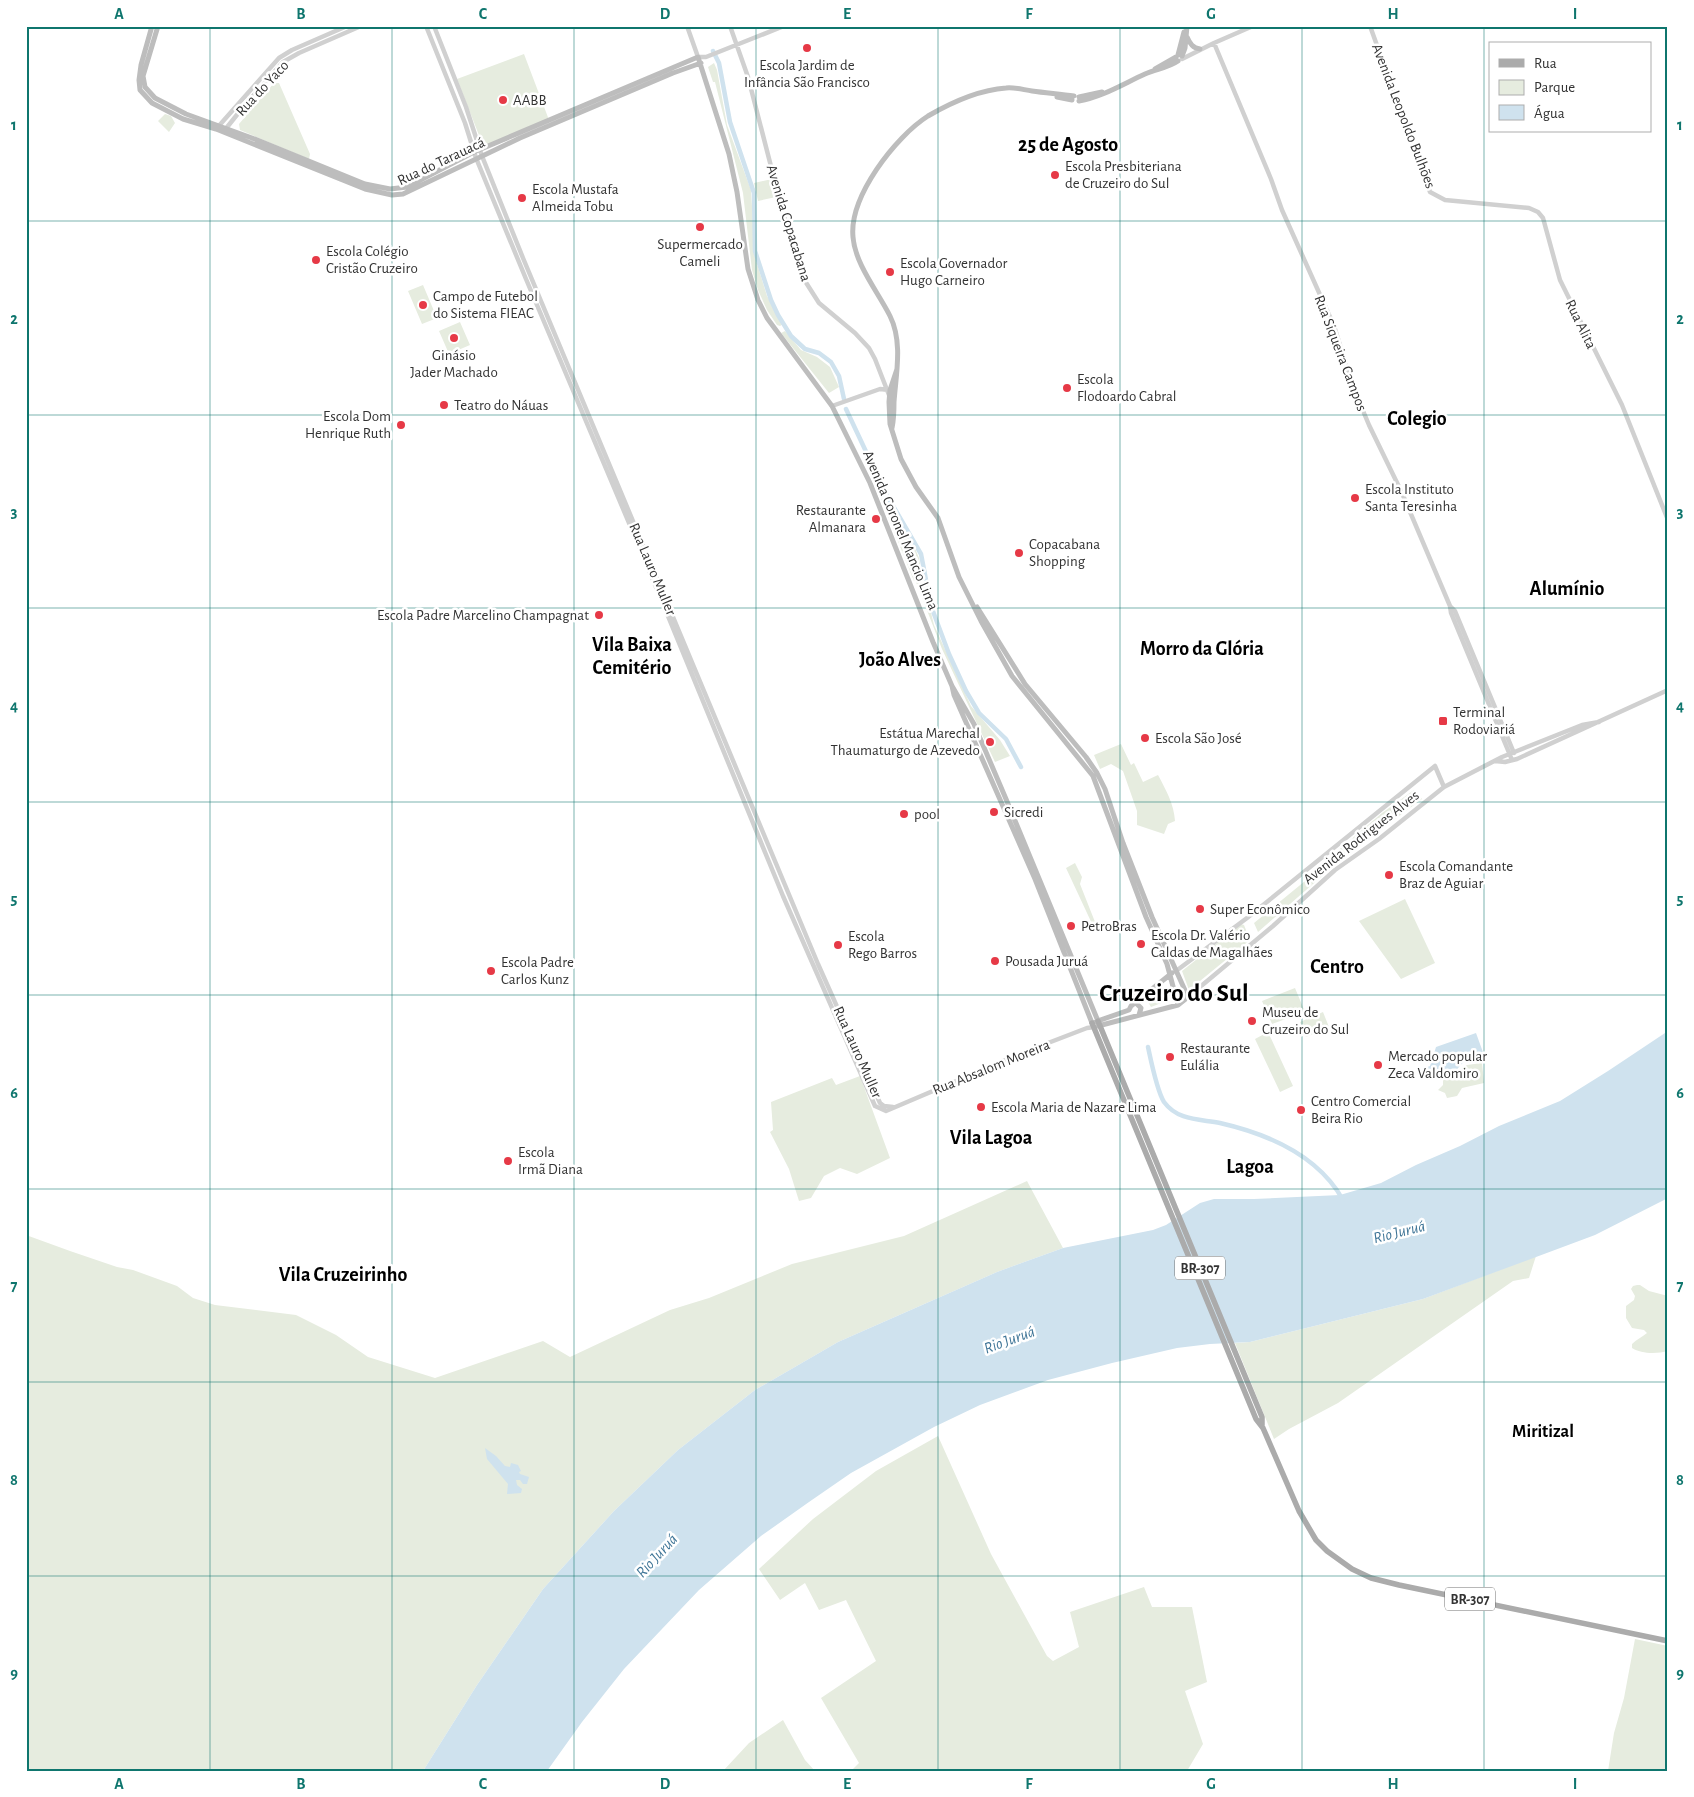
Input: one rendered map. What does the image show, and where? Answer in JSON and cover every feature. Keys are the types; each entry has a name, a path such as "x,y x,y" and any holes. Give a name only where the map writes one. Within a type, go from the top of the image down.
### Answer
{"main road":[{"path":"152,26 141,65 139,80 140,90 143,95 152,103 169,112 224,130"},
{"path":"158,26 145,68 145,86 155,98 218,128"},
{"path":"1186,26 1187,37 1179,58 1092,99 1076,99 1006,88 976,93 927,117 902,139 882,162 865,188 856,206 853,219 853,240 862,264 891,317 896,334 897,369 890,391 890,419 901,459 916,487 938,518 959,577 1012,676 1086,757 1105,788 1127,852 1188,997"},
{"path":"1179,58 1186,26"},
{"path":"1187,37 1192,45 1200,49"},
{"path":"625,90 698,57"},
{"name":"Avenida Coronel Mancio Lima","path":"698,57 729,154 737,189 748,269 754,289 767,318 832,406 876,496 954,695 1035,879 1094,1025"},
{"path":"625,90 701,63"},
{"name":"Rua do Tarauacá","path":"224,130 270,145 365,184 390,189 407,187 625,90"},
{"name":"Rua do Tarauacá","path":"224,130 264,149 365,189 392,195 409,191 452,166"},
{"path":"1041,708 1094,776 1146,918 1167,964 1178,1006"},
{"name":"Avenida Rodrigues Alves","path":"1094,1025 1129,1010 1131,1006 1176,971"},
{"name":"Avenida Rodrigues Alves","path":"1094,1025 1178,1006 1188,997"},
{"path":"1129,1010 1132,1016 1137,1016 1141,1008 1136,1003"},
{"name":"BR-307","path":"1094,1025 1132,1110 1256,1418 1263,1428 1308,1529 1327,1551 1352,1569 1371,1578 1668,1641"}],"street":[{"name":"Rua do Yaco","path":"218,128 280,57 347,26"},
{"name":"Rua do Yaco","path":"224,130 283,62 360,26"},
{"name":"Rua Lauro Muller","path":"426,26 526,279 736,773 813,966 875,1106 886,1111 894,1106"},
{"name":"Rua Lauro Muller","path":"434,26 466,107 478,154"},
{"name":"Avenida Coronel Mancio Lima","path":"687,26 698,57"},
{"name":"Avenida Copacabana","path":"730,26 748,76 783,213 804,281 819,303 855,333 869,348 890,391"},
{"path":"698,57 706,57 784,26"},
{"path":"1179,58 1253,26"},
{"name":"Avenida Leopoldo Bulhões","path":"1370,26 1430,192 1445,200"},
{"name":"Rua Siqueira Campos","path":"1214,43 1271,179 1282,210 1330,317 1353,387 1402,493 1514,759"},
{"path":"701,63 706,57"},
{"name":"Rua Alita","path":"1445,200 1530,208 1538,212 1543,218 1560,280 1622,405 1668,520"},
{"path":"832,406 880,389 890,391"},
{"path":"1495,761 1514,759 1582,725 1599,722 1668,690"},
{"name":"Avenida Rodrigues Alves","path":"1188,997 1273,926 1335,870 1379,839 1444,787 1512,753 1549,742"},
{"name":"Avenida Rodrigues Alves","path":"1176,971 1247,918 1435,766 1444,787"},
{"name":"Rua Absalom Moreira","path":"894,1106 1094,1025"}],"green space":[{"name":"AABB","path":"524,54 549,120 484,148 457,79"},
{"path":"714,63 727,125 751,190 755,257 767,296 783,324 780,326 777,325 767,310 752,270 743,193 715,82 713,82 708,67"},
{"path":"274,83 279,83 310,154 309,159 240,130 239,124"},
{"path":"165,114 171,116 175,123 169,132 158,121"},
{"path":"772,179 776,197 758,201 754,183"},
{"name":"Campo de Futebol do Sistema FIEAC","path":"423,285 437,318 422,324 408,291"},
{"name":"Ginásio Jader Machado","path":"460,322 470,345 449,354 439,331"},
{"path":"785,331 801,350 817,357 830,367 839,387 829,393 781,333"},
{"path":"884,497 914,546 919,558 922,578 914,581 881,499"},
{"path":"923,580 934,625 971,706 1000,740 1010,756 995,762 942,649 916,582"},
{"path":"1121,744 1131,765 1134,763 1143,782 1158,775 1167,792 1175,821 1168,824 1164,834 1137,825 1137,811 1123,771 1111,764 1100,769 1094,755"},
{"path":"1414,790 1422,799 1338,862 1334,854 1382,813"},
{"path":"1075,863 1082,877 1080,884 1097,927 1094,928 1066,868"},
{"path":"1327,863 1329,870 1258,932 1254,923"},
{"path":"1405,899 1435,963 1401,979 1359,921"},
{"path":"1241,924 1244,925 1250,940 1189,990 1182,971"},
{"path":"1161,988 1162,990 1169,990 1169,1000 1151,1007 1148,1002"},
{"path":"1295,988 1305,1012 1272,1024 1262,1001"},
{"path":"1323,1012 1329,1027 1306,1037 1300,1022"},
{"path":"1268,1032 1293,1086 1280,1092 1255,1039"},
{"path":"1482,1063 1484,1083 1462,1088 1457,1096 1447,1098 1445,1093 1438,1090 1443,1085 1443,1079 1457,1073 1467,1065"},
{"path":"860,1076 890,1158 857,1174 840,1168 824,1176 811,1198 799,1201 789,1169 770,1132 773,1130 771,1102 832,1078 836,1085"},
{"path":"1027,1181 1063,1248 997,1272 838,1342 755,1390 678,1450 614,1511 543,1589 477,1685 423,1771 26,1771 26,1235 177,1286 193,1298 215,1305 296,1315 336,1335 368,1357 435,1378 543,1341 570,1357 670,1310 709,1298 792,1264 904,1236"},
{"path":"1536,1256 1529,1278 1513,1281 1338,1403 1274,1439 1235,1343 1250,1342 1423,1299"},
{"path":"1637,1285 1649,1291 1668,1296 1668,1351 1649,1353 1632,1348 1632,1344 1647,1333 1644,1330 1632,1328 1626,1318 1626,1306 1634,1300 1635,1296 1631,1289"},
{"path":"938,1436 991,1554 1047,1656 1053,1661 1079,1647 1070,1612 1144,1587 1152,1607 1192,1607 1207,1682 1185,1691 1203,1744 1187,1771 851,1771 859,1763 821,1698 876,1661 846,1600 819,1610 805,1583 780,1600 759,1569 813,1519 876,1471"},
{"path":"1635,1639 1668,1646 1668,1771 1608,1771 1614,1733 1624,1698"},
{"path":"783,1720 805,1760 815,1771 723,1771 749,1743"}],"water":[{"name":"Rio Juruá","path":"1668,1031 1668,1198 1595,1235 1423,1299 1250,1342 1177,1348 1112,1363 1048,1380 980,1405 934,1427 851,1473 761,1536 699,1590 624,1669 582,1722 547,1771 423,1771 477,1685 543,1589 614,1511 678,1450 755,1390 838,1342 997,1272 1063,1248 1153,1230 1166,1225 1200,1203 1214,1199 1340,1195 1381,1183 1499,1126 1560,1101"},
{"path":"1476,1033 1484,1055 1466,1059 1452,1075 1422,1078 1420,1070 1430,1066 1436,1047"},
{"path":"485,1448 505,1466 510,1467 511,1463 518,1465 521,1471 519,1472 520,1474 529,1477 527,1484 516,1480 517,1485 522,1489 521,1493 507,1494 508,1484 487,1459"}],"waterway":[{"path":"713,51 719,63 730,122 754,193 755,251 771,300 791,336 805,349 819,353 831,362 839,376 844,399"},
{"path":"846,409 885,492 921,554 931,606 949,654 966,691 979,713 1006,739 1021,767"},
{"path":"1148,1047 1159,1091 1164,1102 1176,1113 1256,1133 1273,1140 1306,1159 1333,1184 1343,1200"}],"place":[{"name":"Escola Jardim de Infância São Francisco","path":"807,48"},
{"name":"AABB","path":"503,100"},
{"name":"Escola Presbiteriana de Cruzeiro do Sul","path":"1055,175"},
{"name":"Escola Mustafa Almeida Tobu","path":"522,198"},
{"name":"Supermercado Cameli","path":"700,227"},
{"name":"Escola Colégio Cristão Cruzeiro","path":"316,260"},
{"name":"Escola Governador Hugo Carneiro","path":"890,272"},
{"name":"Campo de Futebol do Sistema FIEAC","path":"423,305"},
{"name":"Ginásio Jader Machado","path":"454,338"},
{"name":"Escola Flodoardo Cabral","path":"1067,388"},
{"name":"Teatro do Náuas","path":"444,405"},
{"name":"Escola Dom Henrique Ruth","path":"401,425"},
{"name":"Escola Instituto Santa Teresinha","path":"1355,498"},
{"name":"Restaurante Almanara","path":"876,519"},
{"name":"Copacabana Shopping","path":"1019,553"},
{"name":"Escola Padre Marcelino Champagnat","path":"599,615"},
{"name":"Terminal Rodoviariá","path":"1443,721"},
{"name":"Escola São José","path":"1145,738"},
{"name":"Estátua Marechal Thaumaturgo de Azevedo","path":"990,742"},
{"name":"Sicredi","path":"994,812"},
{"name":"pool","path":"904,814"},
{"name":"Escola Comandante Braz de Aguiar","path":"1389,875"},
{"name":"Super Econômico","path":"1200,909"},
{"name":"PetroBras","path":"1071,926"},
{"name":"Escola Dr. Valério Caldas de Magalhães","path":"1141,944"},
{"name":"Escola Rego Barros","path":"838,945"},
{"name":"Pousada Juruá","path":"995,961"},
{"name":"Escola Padre Carlos Kunz","path":"491,971"},
{"name":"Museu de Cruzeiro do Sul","path":"1252,1021"},
{"name":"Restaurante Eulália","path":"1170,1057"},
{"name":"Mercado popular Zeca Valdomiro","path":"1378,1065"},
{"name":"Escola Maria de Nazare Lima","path":"981,1107"},
{"name":"Centro Comercial Beira Rio","path":"1301,1110"},
{"name":"Escola Irmã Diana","path":"508,1161"}],"district":[{"name":"25 de Agosto","path":"1068,144"},
{"name":"Colegio","path":"1417,418"},
{"name":"Alumínio","path":"1567,588"},
{"name":"Morro da Glória","path":"1202,648"},
{"name":"Vila Baixa Cemitério","path":"632,656"},
{"name":"João Alves","path":"900,659"},
{"name":"Centro","path":"1337,966"},
{"name":"Cruzeiro do Sul","path":"1174,992"},
{"name":"Vila Lagoa","path":"991,1137"},
{"name":"Lagoa","path":"1250,1166"},
{"name":"Vila Cruzeirinho","path":"343,1274"},
{"name":"Miritizal","path":"1543,1431"}]}
